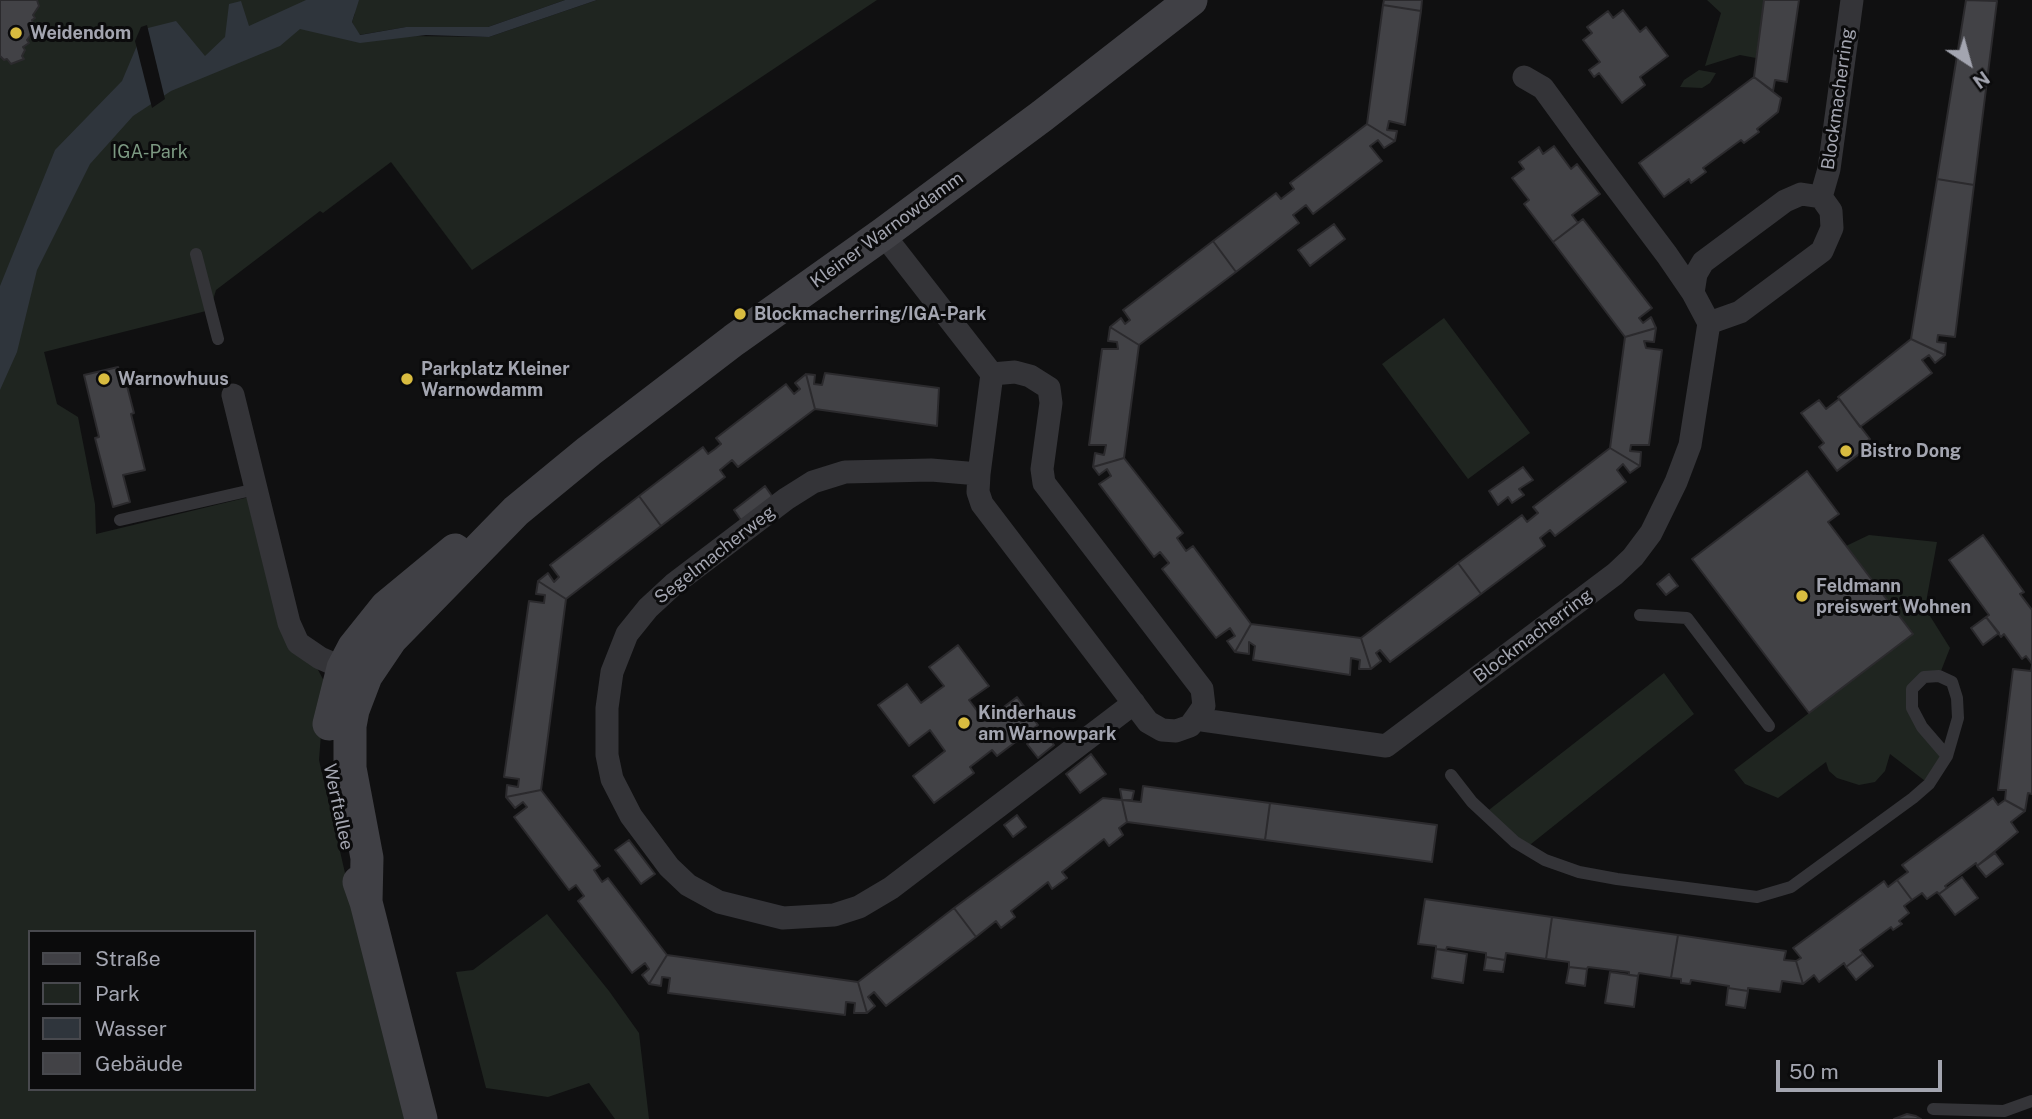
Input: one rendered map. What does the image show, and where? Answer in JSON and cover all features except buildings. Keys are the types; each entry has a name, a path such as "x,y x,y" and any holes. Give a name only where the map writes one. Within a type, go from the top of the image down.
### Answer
{"street":[{"name":"Kleiner Warnowdamm","path":"354,672 391,639 516,511 589,451 723,348 1042,116 1191,0"},
{"name":"Blockmacherring","path":"1821,197 1829,169 1852,0"},
{"path":"1524,77 1543,89 1693,293 1709,323 1740,312 1822,251 1832,228 1831,211 1821,197 1801,194 1785,201 1703,262 1696,274 1693,293"},
{"path":"883,234 992,374 1015,372 1030,376 1049,388 1051,403 1042,469 1044,483 1202,689 1204,706 1195,719"},
{"name":"Blockmacherring","path":"992,374 979,474 978,492 982,504 1148,722 1162,730 1176,731 1189,726 1195,719 1386,746 1615,574 1633,557 1651,533 1676,482 1690,445 1709,323"},
{"path":"233,395 275,576 289,623 298,643 320,658 354,672"},
{"name":"Segelmacherweg","path":"979,474 931,470 845,472 813,482 786,499 674,584 648,608 627,634 612,672 607,708 607,755 612,779 631,816 678,876 688,885 719,902 783,918 834,915 859,907 891,888 1134,704"},
{"name":"Werftallee","path":"354,672 350,768 366,858 366,902 421,1119"}],"lane":[{"path":"196,254 218,339"},
{"path":"120,520 256,489"},
{"path":"1640,615 1687,618 1769,726"},
{"path":"1451,775 1472,802 1515,842 1545,860 1579,872 1617,879 1757,897 1791,887 1913,799 1929,784 1947,756 1958,718 1958,698 1952,682 1939,676 1924,677 1912,689 1912,708 1922,727 1947,756"},
{"path":"1933,1109 2004,1111 2032,1101"}],"green space":[{"name":"IGA-Park","path":"0,0 565,0 488,27 406,27 359,35 352,22 355,13 328,35 489,37 597,0 877,0 472,270 391,162 323,213 320,211 216,290 210,310 44,352 57,404 78,417 95,504 96,534 249,497 325,683 319,760 348,886 408,1119 0,1119"},
{"path":"1707,0 1764,0 1756,58 1740,55 1705,66 1721,13"},
{"path":"1699,70 1716,73 1710,83 1702,88 1680,87 1684,80"},
{"path":"1444,318 1530,433 1468,479 1382,364"},
{"path":"1869,535 1937,542 1925,608 1950,648 1939,676 1912,689 1912,708 1947,756 1929,784 1890,754 1885,771 1875,782 1859,785 1837,778 1829,771 1826,762 1778,798 1745,784 1734,770 1913,634 1846,546"},
{"path":"1664,673 1694,714 1526,848 1485,813"},
{"path":"547,914 639,1033 649,1119 615,1119 589,1083 548,1097 486,1088 456,972 473,970"}],"water":[{"path":"306,0 359,0 352,22 360,35 406,27 488,27 565,0 597,0 489,37 426,35 360,43 300,29 280,46 171,91 133,116 90,164 37,270 17,352 0,390 0,286 55,150 122,81 144,29 176,21 205,56 225,37 229,4 241,1 249,26"}],"pier":[{"path":"147,25 165,99 152,108 135,41 141,27"}],"place":[{"name":"Weidendom","path":"16,33"},
{"name":"Blockmacherring/IGA-Park","path":"740,314"},
{"name":"Warnowhuus","path":"104,379"},
{"name":"Parkplatz Kleiner Warnowdamm","path":"407,379"},
{"name":"Bistro Dong","path":"1846,451"},
{"name":"Feldmann preiswert Wohnen","path":"1802,596"},
{"name":"Kinderhaus am Warnowpark","path":"964,723"}]}
